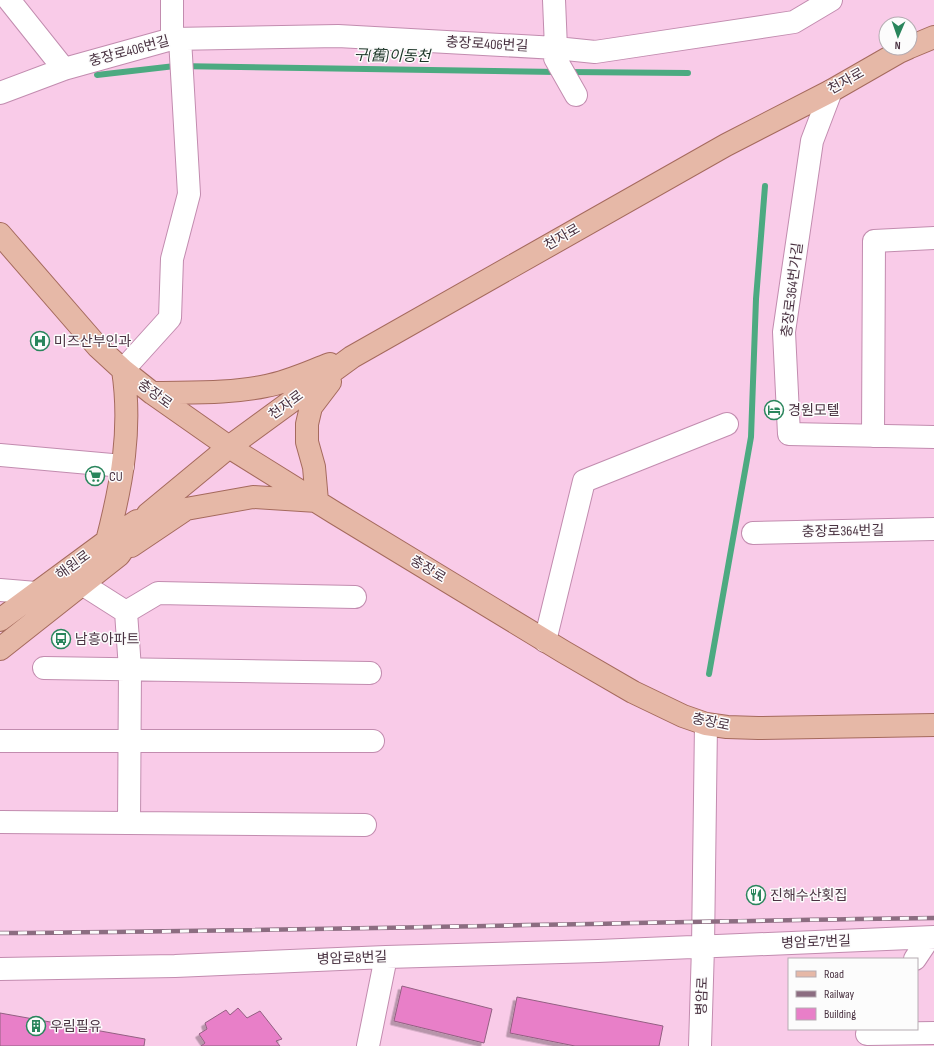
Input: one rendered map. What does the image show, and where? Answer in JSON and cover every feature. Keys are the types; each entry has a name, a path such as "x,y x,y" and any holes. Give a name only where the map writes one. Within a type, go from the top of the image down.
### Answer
{"main road":[{"name":"천자로","path":"918,44 934,37"},
{"name":"천자로","path":"148,514 229,447 352,357 726,145 831,91 892,56"},
{"name":"충장로","path":"0,234 98,347 123,370 152,393 229,447 545,641 633,692 683,716 706,724 726,727 758,728 934,725"},
{"path":"152,393 225,393 260,388 282,382 352,357"},
{"path":"0,649 82,584 113,548 186,509 253,497 317,501 314,467 307,442 307,424 309,413 318,397 352,357"},
{"path":"113,548 126,436 127,404 123,370"},
{"name":"해원로","path":"0,620 36,593 113,548 148,514"}],"street":[{"path":"9,0 64,69"},
{"path":"123,370 170,318 172,259 189,194 182,80 172,0"},
{"path":"554,0 555,53 572,88"},
{"name":"충장로406번길","path":"0,93 64,69 178,44 338,36 555,53 595,52 794,22 831,0"},
{"name":"충장로364번가길","path":"831,91 812,141 784,332 789,434 934,437"},
{"path":"873,436 874,241 934,238"},
{"path":"545,641 584,481 727,424"},
{"path":"0,455 123,466"},
{"name":"충장로364번길","path":"753,533 934,529"},
{"path":"82,584 126,612"},
{"path":"0,590 36,593"},
{"path":"126,612 158,594 355,597"},
{"path":"126,612 130,669 129,824"},
{"path":"44,668 370,673"},
{"name":"병암로","path":"700,1046 706,724"},
{"path":"0,740 373,741"},
{"path":"0,822 365,826"},
{"name":"병암로7번길","path":"703,947 931,938"},
{"name":"병암로7번길","path":"916,958 931,938"},
{"name":"병암로8번길","path":"0,969 175,966 386,957 703,947"},
{"path":"368,1046 386,957"},
{"path":"865,1036 934,1033"}],"building":[{"path":"402,986 492,1009 484,1043 394,1021"},
{"path":"517,997 663,1026 659,1046 575,1046 510,1033"},
{"path":"238,1008 247,1018 260,1011 282,1039 276,1041 280,1046 201,1046 205,1043 199,1034 207,1029 205,1023 226,1010 230,1015"},
{"name":"우림필유","path":"0,1013 145,1039 144,1046 0,1046"}],"waterway":[{"name":"구(舊)이동천","path":"97,75 175,66 557,72"},
{"name":"구(舊)이동천","path":"568,72 688,73"},
{"path":"709,674 751,437 756,299 765,186"}],"railway":[{"path":"0,933 934,918"}],"place":[{"name":"미즈산부인과","path":"40,341"},
{"name":"경원모텔","path":"774,410"},
{"name":"CU","path":"95,476"},
{"name":"남흥아파트","path":"61,639"},
{"name":"진해수산횟집","path":"756,895"},
{"name":"우림필유","path":"36,1026"}]}
